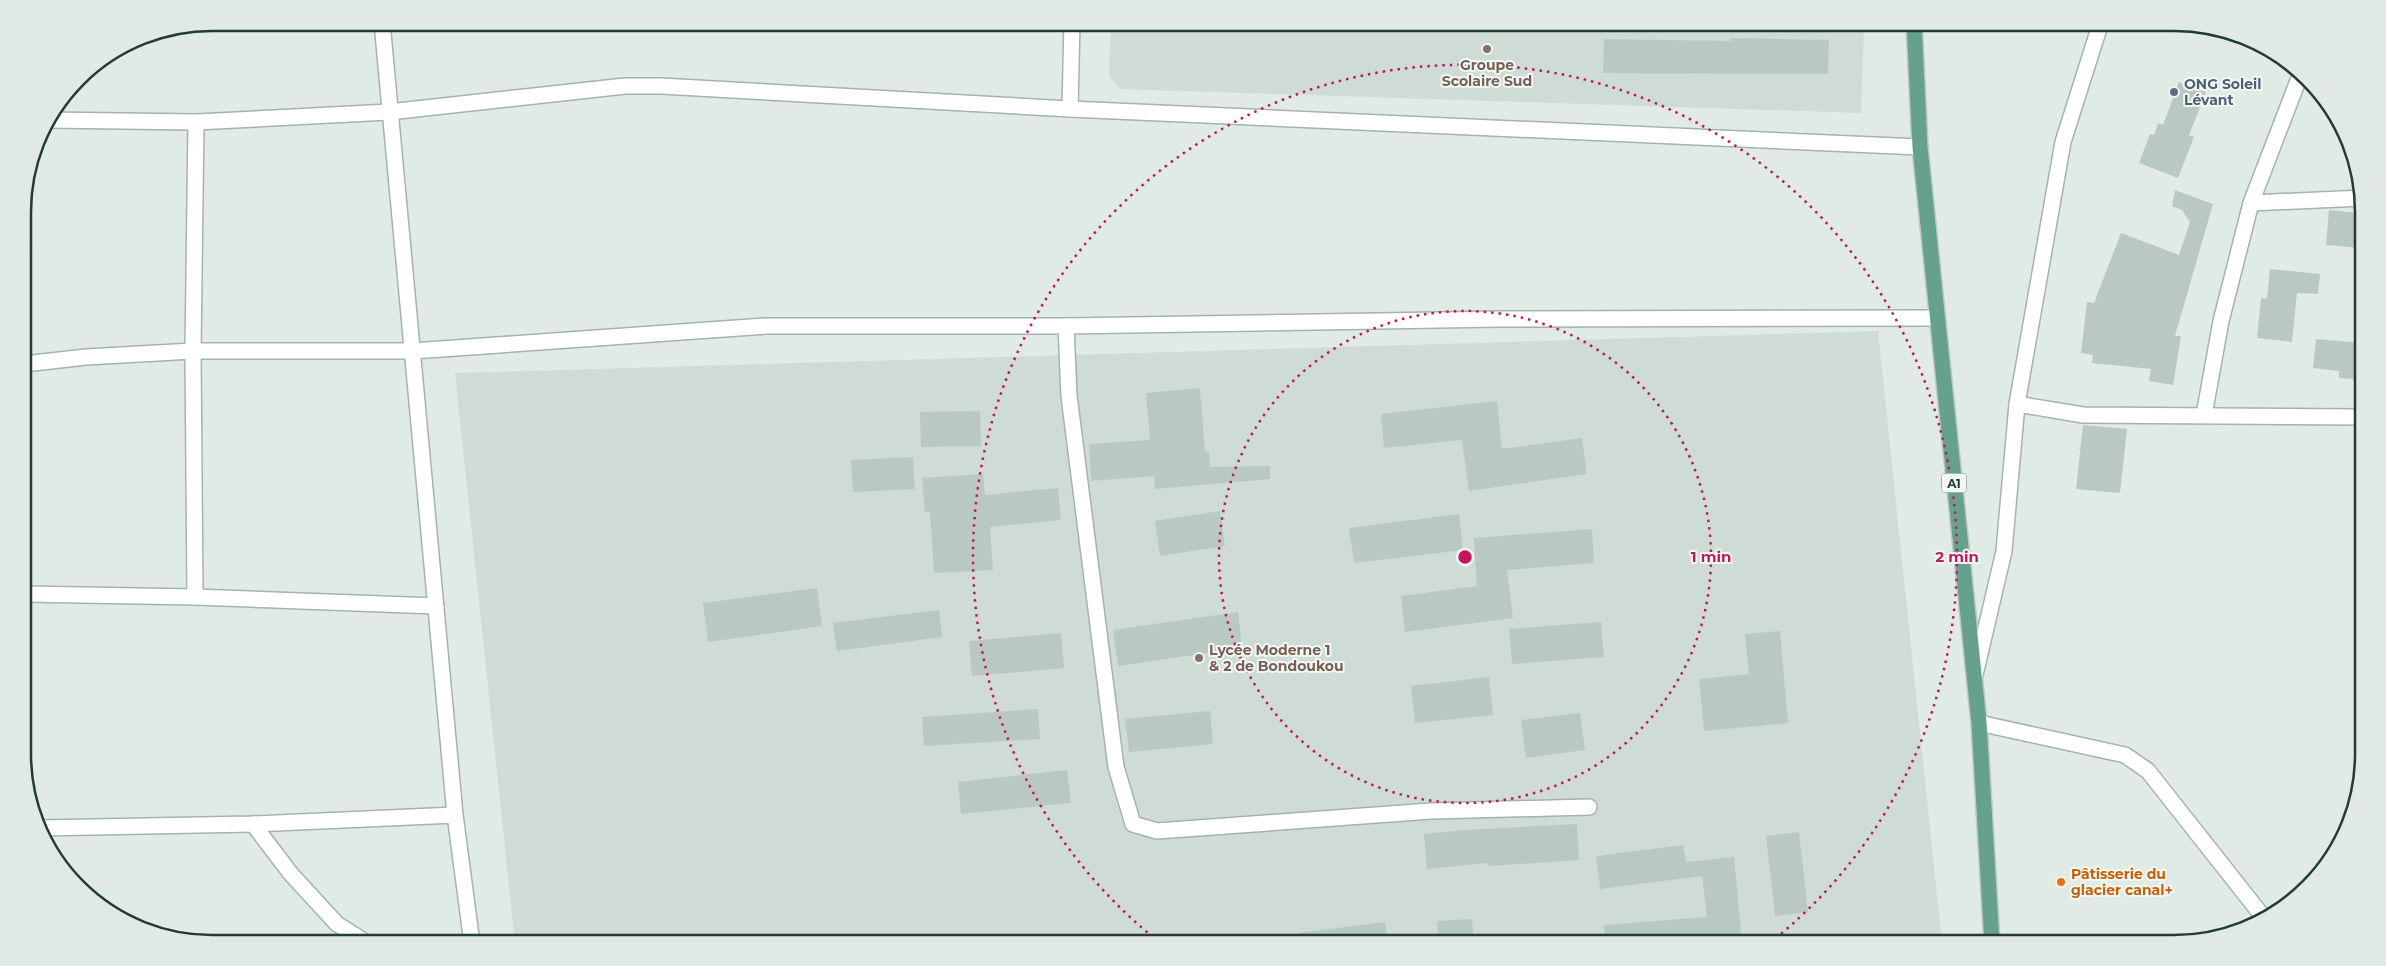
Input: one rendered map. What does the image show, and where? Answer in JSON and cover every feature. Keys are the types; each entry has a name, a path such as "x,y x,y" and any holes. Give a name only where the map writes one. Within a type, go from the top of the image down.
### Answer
{"main road":[{"name":"A1","path":"1914,31 1920,147 1936,318 1980,723 1992,935"}],"street":[{"path":"383,31 388,112 413,351 455,815 471,935"},
{"path":"1070,109 1072,31"},
{"path":"1975,677 2004,551 2017,404 2063,142 2098,31"},
{"path":"2204,415 2221,321 2251,203 2298,81"},
{"path":"56,120 196,122 388,112 624,86 1070,109 1920,147"},
{"path":"194,597 193,351 196,122"},
{"path":"2251,203 2354,198"},
{"path":"31,363 86,357 193,351 413,351 766,326 1066,326 1500,319 1936,318"},
{"path":"1066,326 1069,396 1116,767 1132,824 1157,831 1431,810 1589,807"},
{"path":"2017,404 2083,415 2355,417"},
{"path":"31,594 194,597 436,606"},
{"path":"1980,723 2126,755 2148,771 2260,913"},
{"path":"47,828 254,824 455,815"},
{"path":"254,824 291,874 337,924 354,935"}],"shaded area":[{"name":"Groupe Scolaire Sud","path":"1111,31 1864,31 1861,113 1120,89 1109,76"},
{"name":"Lycée Moderne 1 & 2 de Bondoukou","path":"1878,331 1941,935 514,935 455,373"}],"building":[{"path":"1731,38 1829,40 1828,74 1603,73 1604,39 1731,41"},
{"path":"2179,82 2206,92 2189,135 2194,137 2178,178 2139,163 2150,134 2154,135 2158,123 2163,125"},
{"path":"2175,190 2213,204 2175,336 2181,336 2173,385 2149,381 2151,369 2092,363 2093,355 2081,353 2087,302 2094,303 2121,233 2179,255 2190,222 2182,210 2172,206"},
{"path":"2329,210 2355,213 2355,247 2326,245"},
{"path":"2270,269 2320,274 2318,294 2297,293 2292,342 2257,338 2261,298 2267,299"},
{"path":"2316,339 2355,342 2355,379 2339,378 2339,371 2313,368"},
{"path":"1200,388 1205,452 1209,451 1210,467 1270,466 1270,479 1155,489 1154,476 1091,481 1089,444 1150,440 1146,393"},
{"path":"1497,401 1502,449 1582,438 1587,474 1469,491 1462,440 1384,448 1381,414"},
{"path":"980,411 981,446 921,447 920,412"},
{"path":"2083,425 2127,429 2120,493 2076,489"},
{"path":"913,457 915,489 853,492 851,460"},
{"path":"983,474 985,495 1058,488 1061,520 990,527 993,570 934,573 930,511 925,512 922,478"},
{"path":"1220,511 1225,546 1160,556 1155,521"},
{"path":"1459,514 1463,550 1354,563 1349,528"},
{"path":"1592,529 1594,563 1507,570 1513,618 1405,632 1401,596 1477,586 1474,538"},
{"path":"817,588 822,626 708,642 703,603"},
{"path":"939,610 942,637 837,651 833,623"},
{"path":"1238,612 1242,648 1118,666 1113,630"},
{"path":"1601,622 1604,657 1512,664 1509,629"},
{"path":"1780,631 1788,723 1704,731 1699,679 1749,674 1745,634"},
{"path":"1061,633 1064,668 972,676 969,641"},
{"path":"1489,677 1493,715 1415,723 1411,686"},
{"path":"1038,709 1040,739 924,746 922,717"},
{"path":"1210,711 1213,744 1129,752 1125,719"},
{"path":"1580,713 1585,750 1526,758 1521,720"},
{"path":"1067,770 1071,803 961,814 958,782"},
{"path":"1577,824 1579,860 1489,866 1488,863 1427,869 1424,834"},
{"path":"1799,832 1808,912 1775,916 1766,836"},
{"path":"1683,845 1686,862 1734,857 1741,935 1605,935 1604,925 1707,917 1702,876 1600,889 1596,856"},
{"path":"1472,919 1473,935 1438,935 1437,921"},
{"path":"1385,922 1387,935 1298,935 1298,933"}],"place":[{"name":"Groupe Scolaire Sud","path":"1487,49"},
{"name":"ONG Soleil Lévant","path":"2174,92"},
{"name":"Lycée Moderne 1 & 2 de Bondoukou","path":"1199,658"},
{"name":"Pâtisserie du glacier canal+","path":"2061,882"}]}
